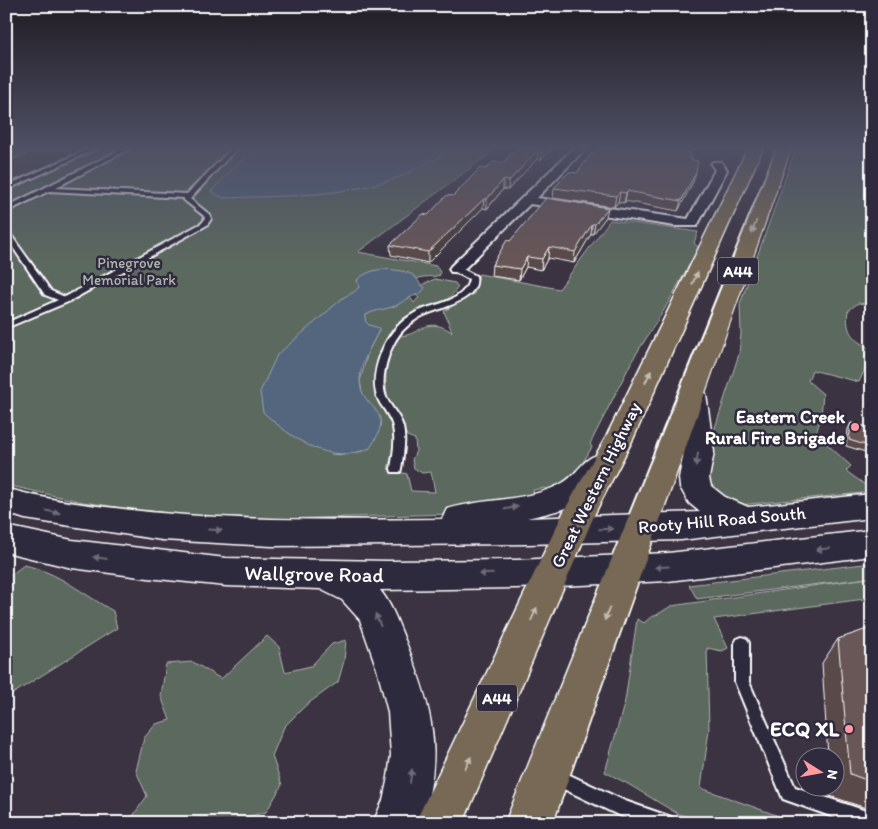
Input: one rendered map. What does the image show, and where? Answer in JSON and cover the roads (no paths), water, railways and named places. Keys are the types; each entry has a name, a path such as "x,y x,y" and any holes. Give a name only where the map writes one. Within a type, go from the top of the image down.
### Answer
{"highway":[{"name":"Great Western Highway","path":"439,823 552,572 620,437 738,187"},
{"name":"A44","path":"529,823 693,394 770,187"}],"main road":[{"path":"693,394 699,442 699,456 694,476 695,484 703,499 750,520"},
{"path":"377,532 515,508 571,493 586,482 620,437"},
{"path":"6,500 25,506 79,516 162,527 272,534 572,530"},
{"name":"Rooty Hill Road South","path":"572,530 681,527 872,506"},
{"name":"Wallgrove Road","path":"6,539 72,554 226,572 388,576 625,569"},
{"path":"625,569 668,567 872,543"},
{"path":"322,575 343,583 368,602 375,613 399,675 410,714 414,750 408,796 397,823"}],"street":[{"path":"456,269 542,187"},
{"path":"528,200 686,223 695,220 712,187"}],"lane":[{"path":"6,210 53,187"},
{"path":"6,326 65,300 207,221 207,215 186,199 197,187"},
{"path":"48,189 188,196"},
{"path":"6,232 48,294 65,300"},
{"path":"396,469 399,450 398,425 380,395 378,386 380,370 392,339 401,328 417,315 457,299 470,290 473,278 456,269"},
{"path":"742,643 742,682 789,793 872,822"},
{"path":"548,772 622,808 665,823"}],"water":[{"path":"215,187 364,187 309,195 223,198 211,191"},
{"path":"384,269 409,273 425,287 420,293 397,305 366,315 365,321 369,325 379,328 379,330 364,362 360,382 366,399 380,417 381,425 378,435 370,448 355,453 340,454 312,447 286,432 263,412 260,392 277,355 344,297 354,292 359,287 357,280 363,275"}],"place":[{"name":"Eastern Creek Rural Fire Brigade","path":"855,427"},
{"name":"ECQ XL","path":"849,729"}],"park label":[{"name":"Pinegrove Memorial Park","path":"129,272"}]}
